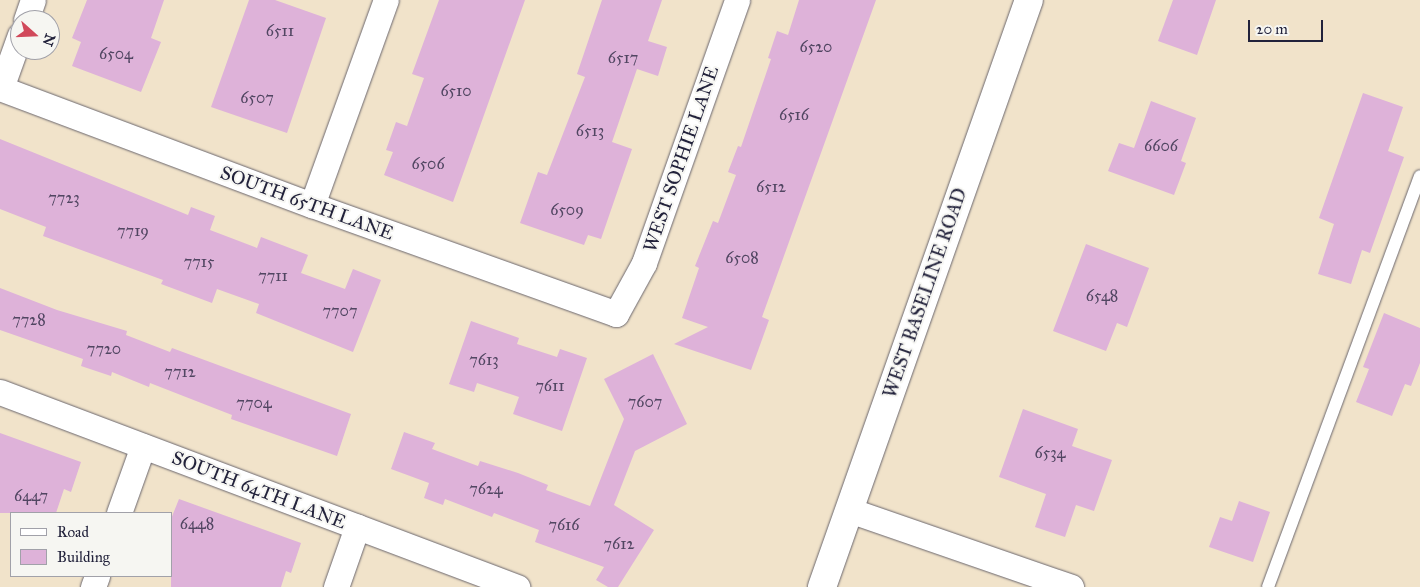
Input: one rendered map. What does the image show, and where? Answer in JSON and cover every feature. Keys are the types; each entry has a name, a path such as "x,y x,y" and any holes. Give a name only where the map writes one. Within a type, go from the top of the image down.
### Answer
{"main road":[{"name":"WEST BASELINE ROAD","path":"822,587 1029,0"}],"street":[{"path":"312,205 386,0"},
{"name":"WEST SOPHIE LANE","path":"616,314 644,263 737,0"},
{"path":"0,88 11,60"},
{"name":"SOUTH 65TH LANE","path":"0,88 312,205 616,314"},
{"name":"SOUTH 64TH LANE","path":"0,392 517,587"},
{"path":"119,512 143,446"},
{"path":"849,510 1071,587"},
{"path":"336,587 357,528"}],"lane":[{"path":"1268,587 1420,176"}],"building":[{"path":"87,0 164,0 151,38 161,42 141,92 72,66 81,42 72,38"},
{"path":"249,0 275,0 326,18 287,133 211,107"},
{"path":"439,0 525,0 453,202 384,175 393,152 386,150 396,122 407,126 424,78 412,74"},
{"path":"602,0 662,0 648,41 667,47 658,76 637,69 612,142 632,149 601,239 588,235 584,245 520,223 538,172 547,175 585,77 577,74"},
{"path":"799,0 876,0 762,317 769,320 751,370 674,344 708,327 682,318 699,268 695,266 713,221 718,223 736,175 728,172 738,146 741,147 771,59 768,58 777,31 788,35"},
{"path":"1173,0 1216,0 1197,55 1158,41"},
{"path":"1363,93 1403,107 1388,151 1404,157 1370,253 1362,250 1351,284 1318,274 1334,224 1319,218"},
{"path":"1151,101 1196,118 1181,161 1186,163 1174,195 1108,171 1119,143 1134,148"},
{"path":"0,139 188,215 191,207 215,216 210,230 257,248 261,237 308,255 301,273 345,289 353,269 381,280 353,352 256,313 259,304 217,289 212,303 161,284 163,280 43,236 46,227 0,209"},
{"path":"1086,244 1149,268 1127,327 1117,323 1106,351 1053,331"},
{"path":"0,288 57,310 127,331 126,335 170,352 172,348 351,414 337,456 231,419 232,415 150,383 149,387 112,372 111,376 81,366 83,359 0,330"},
{"path":"1384,313 1420,328 1420,363 1411,386 1405,384 1392,416 1356,402 1369,369 1363,367"},
{"path":"471,321 519,338 517,344 557,357 560,349 587,358 562,431 513,414 519,397 477,383 474,392 449,384"},
{"path":"653,354 687,424 635,451 614,505 654,530 618,587 608,587 596,580 604,567 535,542 539,530 494,513 492,517 445,499 443,505 424,498 429,483 391,469 404,432 435,443 432,449 478,466 480,461 518,473 548,485 546,490 590,506 624,419 604,379"},
{"path":"1023,409 1078,429 1072,446 1112,460 1094,511 1076,505 1065,537 1035,527 1046,494 999,477"},
{"path":"0,433 81,462 71,492 64,489 56,512 0,513"},
{"path":"179,499 301,543 291,573 286,571 281,587 171,587 172,516"},
{"path":"1239,501 1270,512 1253,562 1209,547 1220,517 1232,521"}]}
